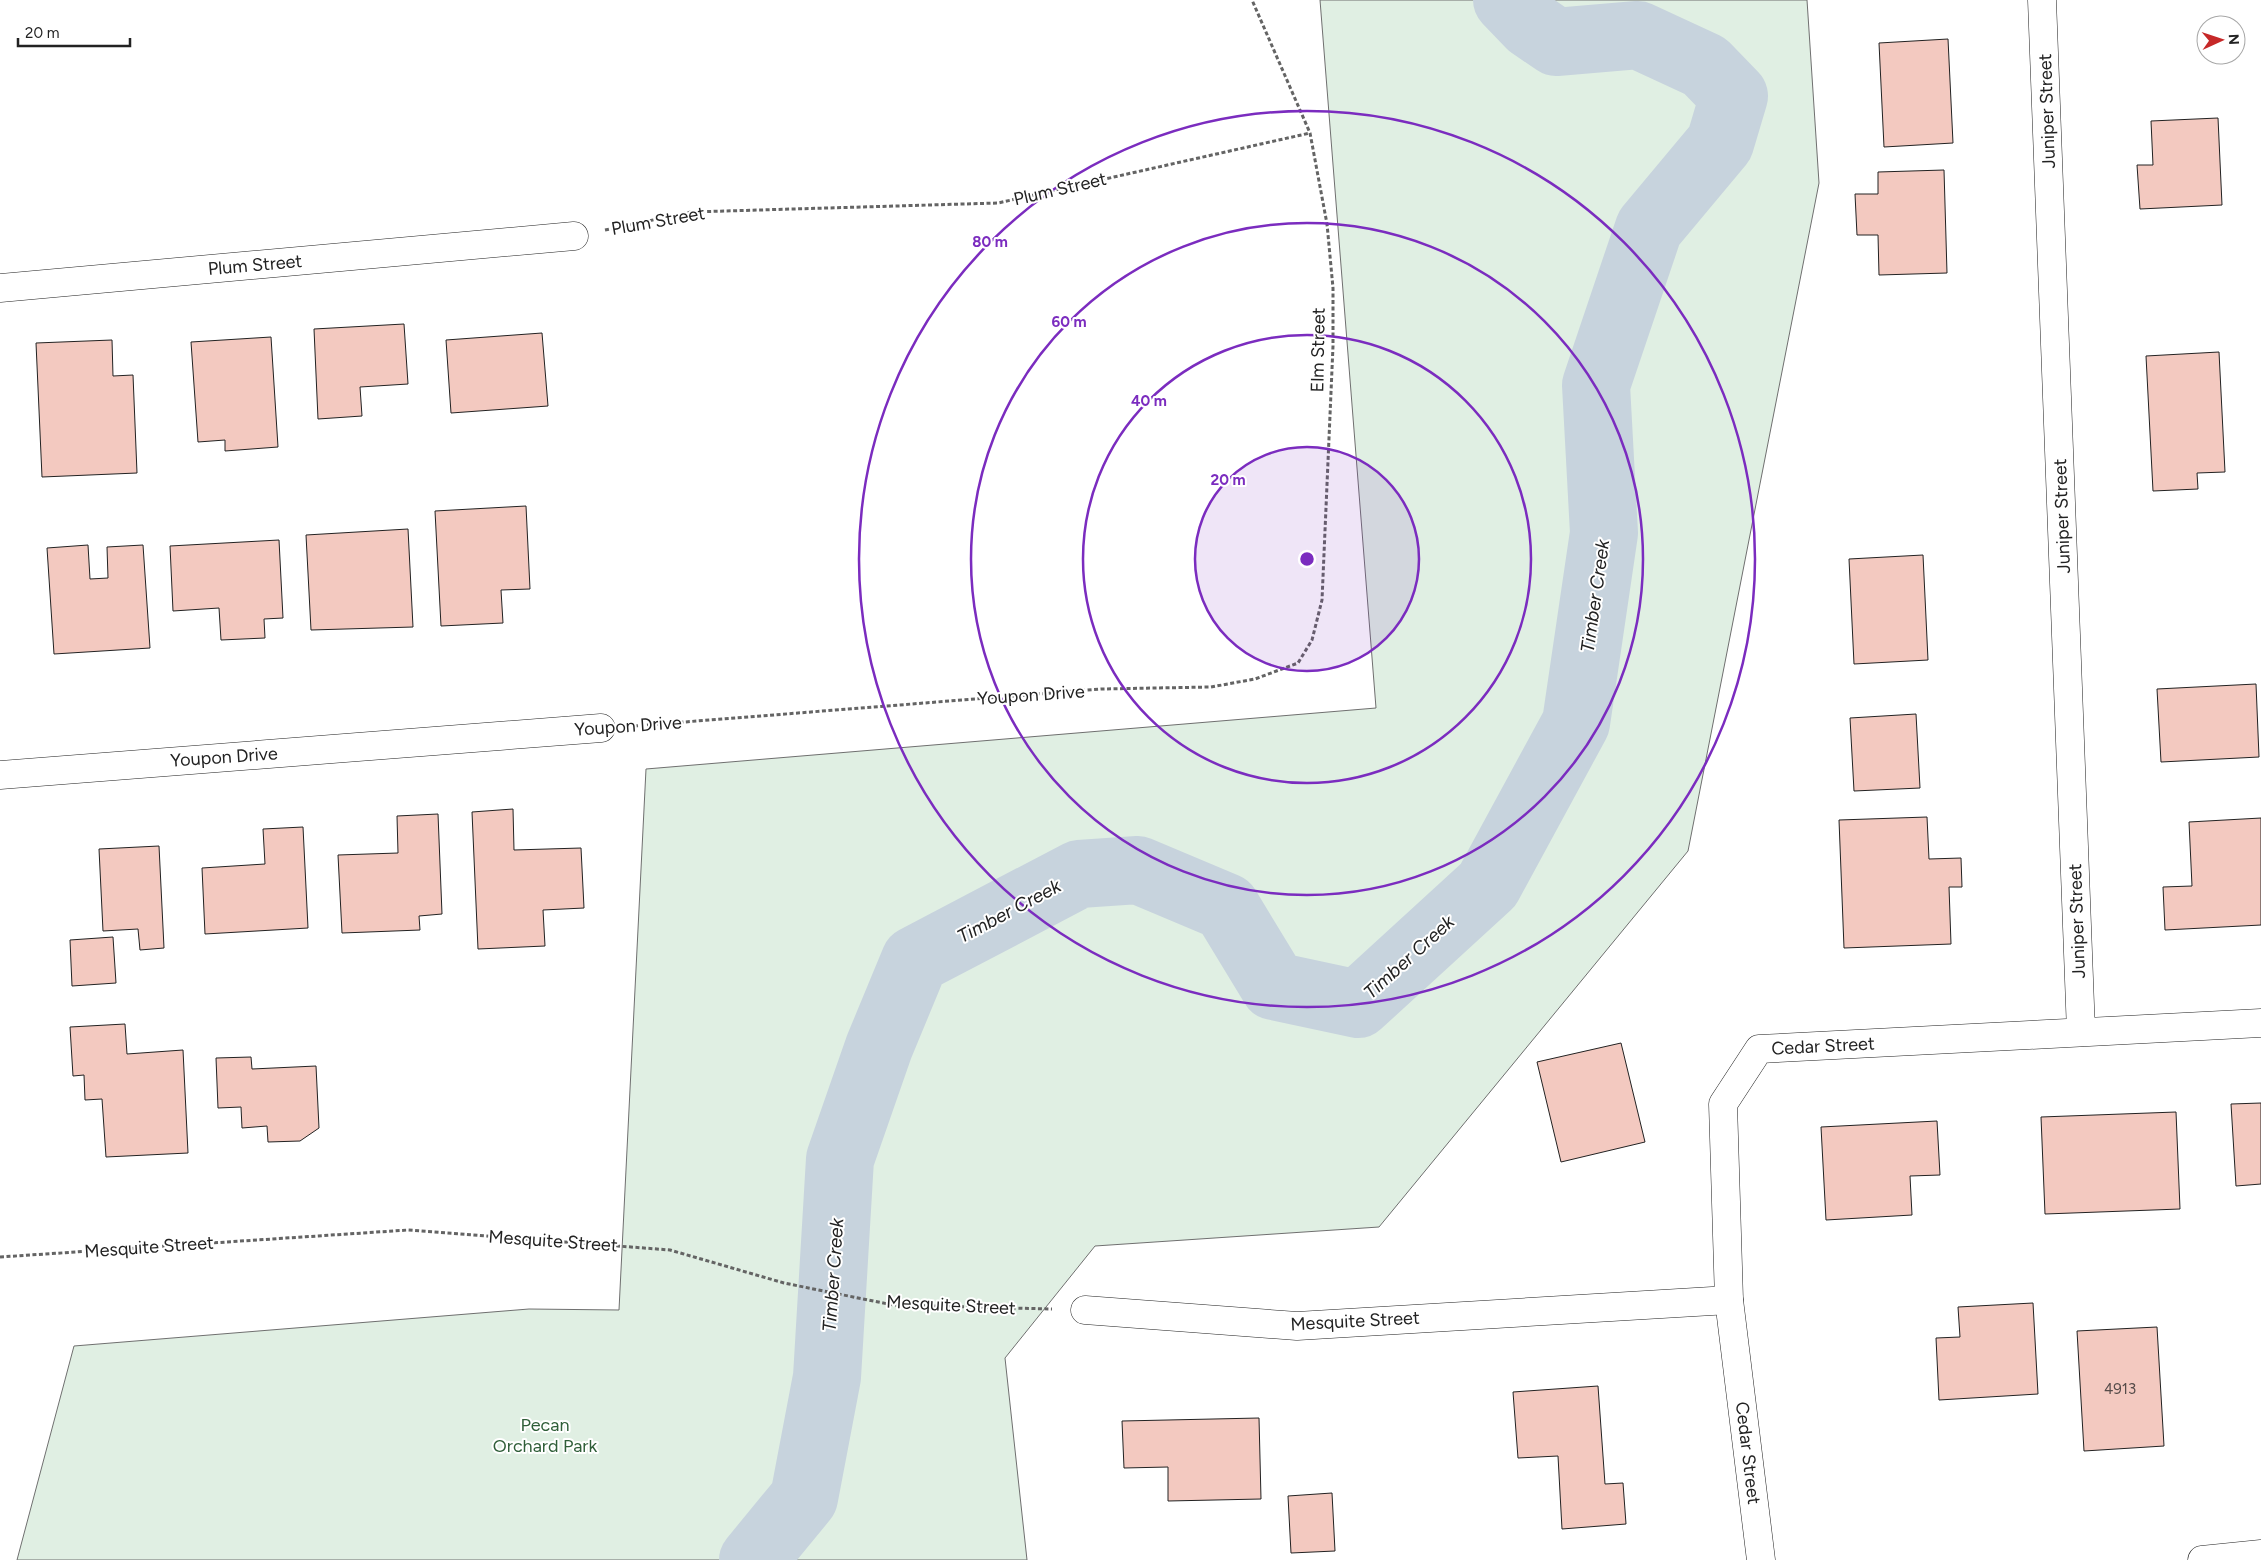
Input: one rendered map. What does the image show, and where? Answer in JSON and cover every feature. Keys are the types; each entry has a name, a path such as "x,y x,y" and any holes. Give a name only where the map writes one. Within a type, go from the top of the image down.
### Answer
{"street":[{"name":"Juniper Street","path":"2042,0 2081,1032"},
{"name":"Plum Street","path":"0,288 574,236"},
{"name":"Youpon Drive","path":"0,775 600,728"},
{"name":"Cedar Street","path":"1762,1560 1729,1300 1723,1104 1758,1049 2261,1023"},
{"name":"Mesquite Street","path":"1085,1310 1297,1326 1729,1300"},
{"path":"2202,1560 2261,1554"}],"path":[{"name":"Elm Street","path":"1252,0 1310,133 1327,224 1333,288 1333,346 1322,600 1312,640 1298,663 1255,679"},
{"name":"Plum Street","path":"574,236 691,212 998,202 1310,133"},
{"name":"Youpon Drive","path":"600,728 1101,690 1211,687 1255,679"},
{"name":"Mesquite Street","path":"0,1256 408,1230 670,1250 784,1283 893,1305 1085,1310"}],"green space":[{"name":"Pecan Orchard Park","path":"1320,0 1807,0 1819,183 1688,851 1379,1227 1095,1246 1005,1358 1027,1560 17,1560 74,1346 529,1309 619,1310 646,769 1376,708"}],"building":[{"path":"1948,39 1953,143 1884,147 1879,43"},
{"path":"2218,118 2222,205 2140,209 2137,165 2153,165 2151,121"},
{"path":"1944,170 1947,273 1879,275 1878,235 1857,235 1855,194 1878,194 1878,172"},
{"path":"404,324 408,384 360,387 362,416 318,419 314,329"},
{"path":"542,333 548,406 451,413 446,340"},
{"path":"271,337 278,447 225,451 225,440 198,442 191,342"},
{"path":"112,340 113,376 133,375 137,473 42,477 36,343"},
{"path":"2219,352 2225,472 2197,473 2198,489 2153,491 2146,356"},
{"path":"526,506 530,589 501,590 503,623 441,626 435,511"},
{"path":"408,529 413,627 311,630 306,535"},
{"path":"279,540 283,618 264,619 265,638 221,640 219,608 173,611 170,546"},
{"path":"88,545 90,579 108,578 107,547 143,545 150,648 54,654 47,548"},
{"path":"1923,555 1928,660 1854,664 1849,559"},
{"path":"2256,684 2259,757 2161,762 2157,689"},
{"path":"1916,714 1920,788 1854,791 1850,718"},
{"path":"513,809 514,850 581,848 584,908 543,910 545,946 478,949 472,812"},
{"path":"438,814 442,914 419,916 420,930 342,933 338,855 398,853 397,816"},
{"path":"1927,817 1929,859 1961,858 1962,887 1949,887 1951,944 1844,948 1839,820"},
{"path":"2261,818 2261,925 2165,930 2163,887 2192,886 2189,822"},
{"path":"303,827 308,928 205,934 202,868 265,864 263,829"},
{"path":"159,846 164,948 140,950 138,929 103,931 99,849"},
{"path":"113,937 116,983 72,986 70,940"},
{"path":"125,1024 127,1054 183,1050 188,1153 106,1157 102,1099 85,1100 84,1075 73,1076 70,1027"},
{"path":"1621,1043 1645,1142 1561,1162 1537,1062"},
{"path":"251,1057 252,1069 316,1066 319,1128 300,1141 268,1142 267,1126 242,1128 241,1107 218,1108 216,1058"},
{"path":"2261,1103 2261,1184 2236,1186 2231,1104"},
{"path":"2176,1112 2180,1209 2045,1214 2041,1117"},
{"path":"1937,1121 1940,1175 1910,1176 1912,1215 1826,1220 1821,1127"},
{"path":"2033,1303 2038,1394 1939,1400 1936,1338 1960,1337 1958,1307"},
{"path":"2157,1327 2164,1446 2084,1451 2077,1331"},
{"path":"1598,1386 1605,1484 1623,1483 1626,1524 1562,1529 1558,1456 1518,1458 1513,1392"},
{"path":"1259,1418 1261,1499 1168,1501 1168,1467 1124,1468 1122,1421"},
{"path":"1332,1493 1335,1551 1291,1553 1288,1496"}],"waterway":[{"name":"Timber Creek","path":"753,1560 804,1498 827,1377 840,1159 879,1047 915,960 1079,874 1138,870 1226,907 1274,986 1358,1004 1488,885 1576,723 1604,533 1596,385 1649,228 1720,143 1734,96 1705,66 1638,35 1556,42 1531,25 1507,0"}]}
